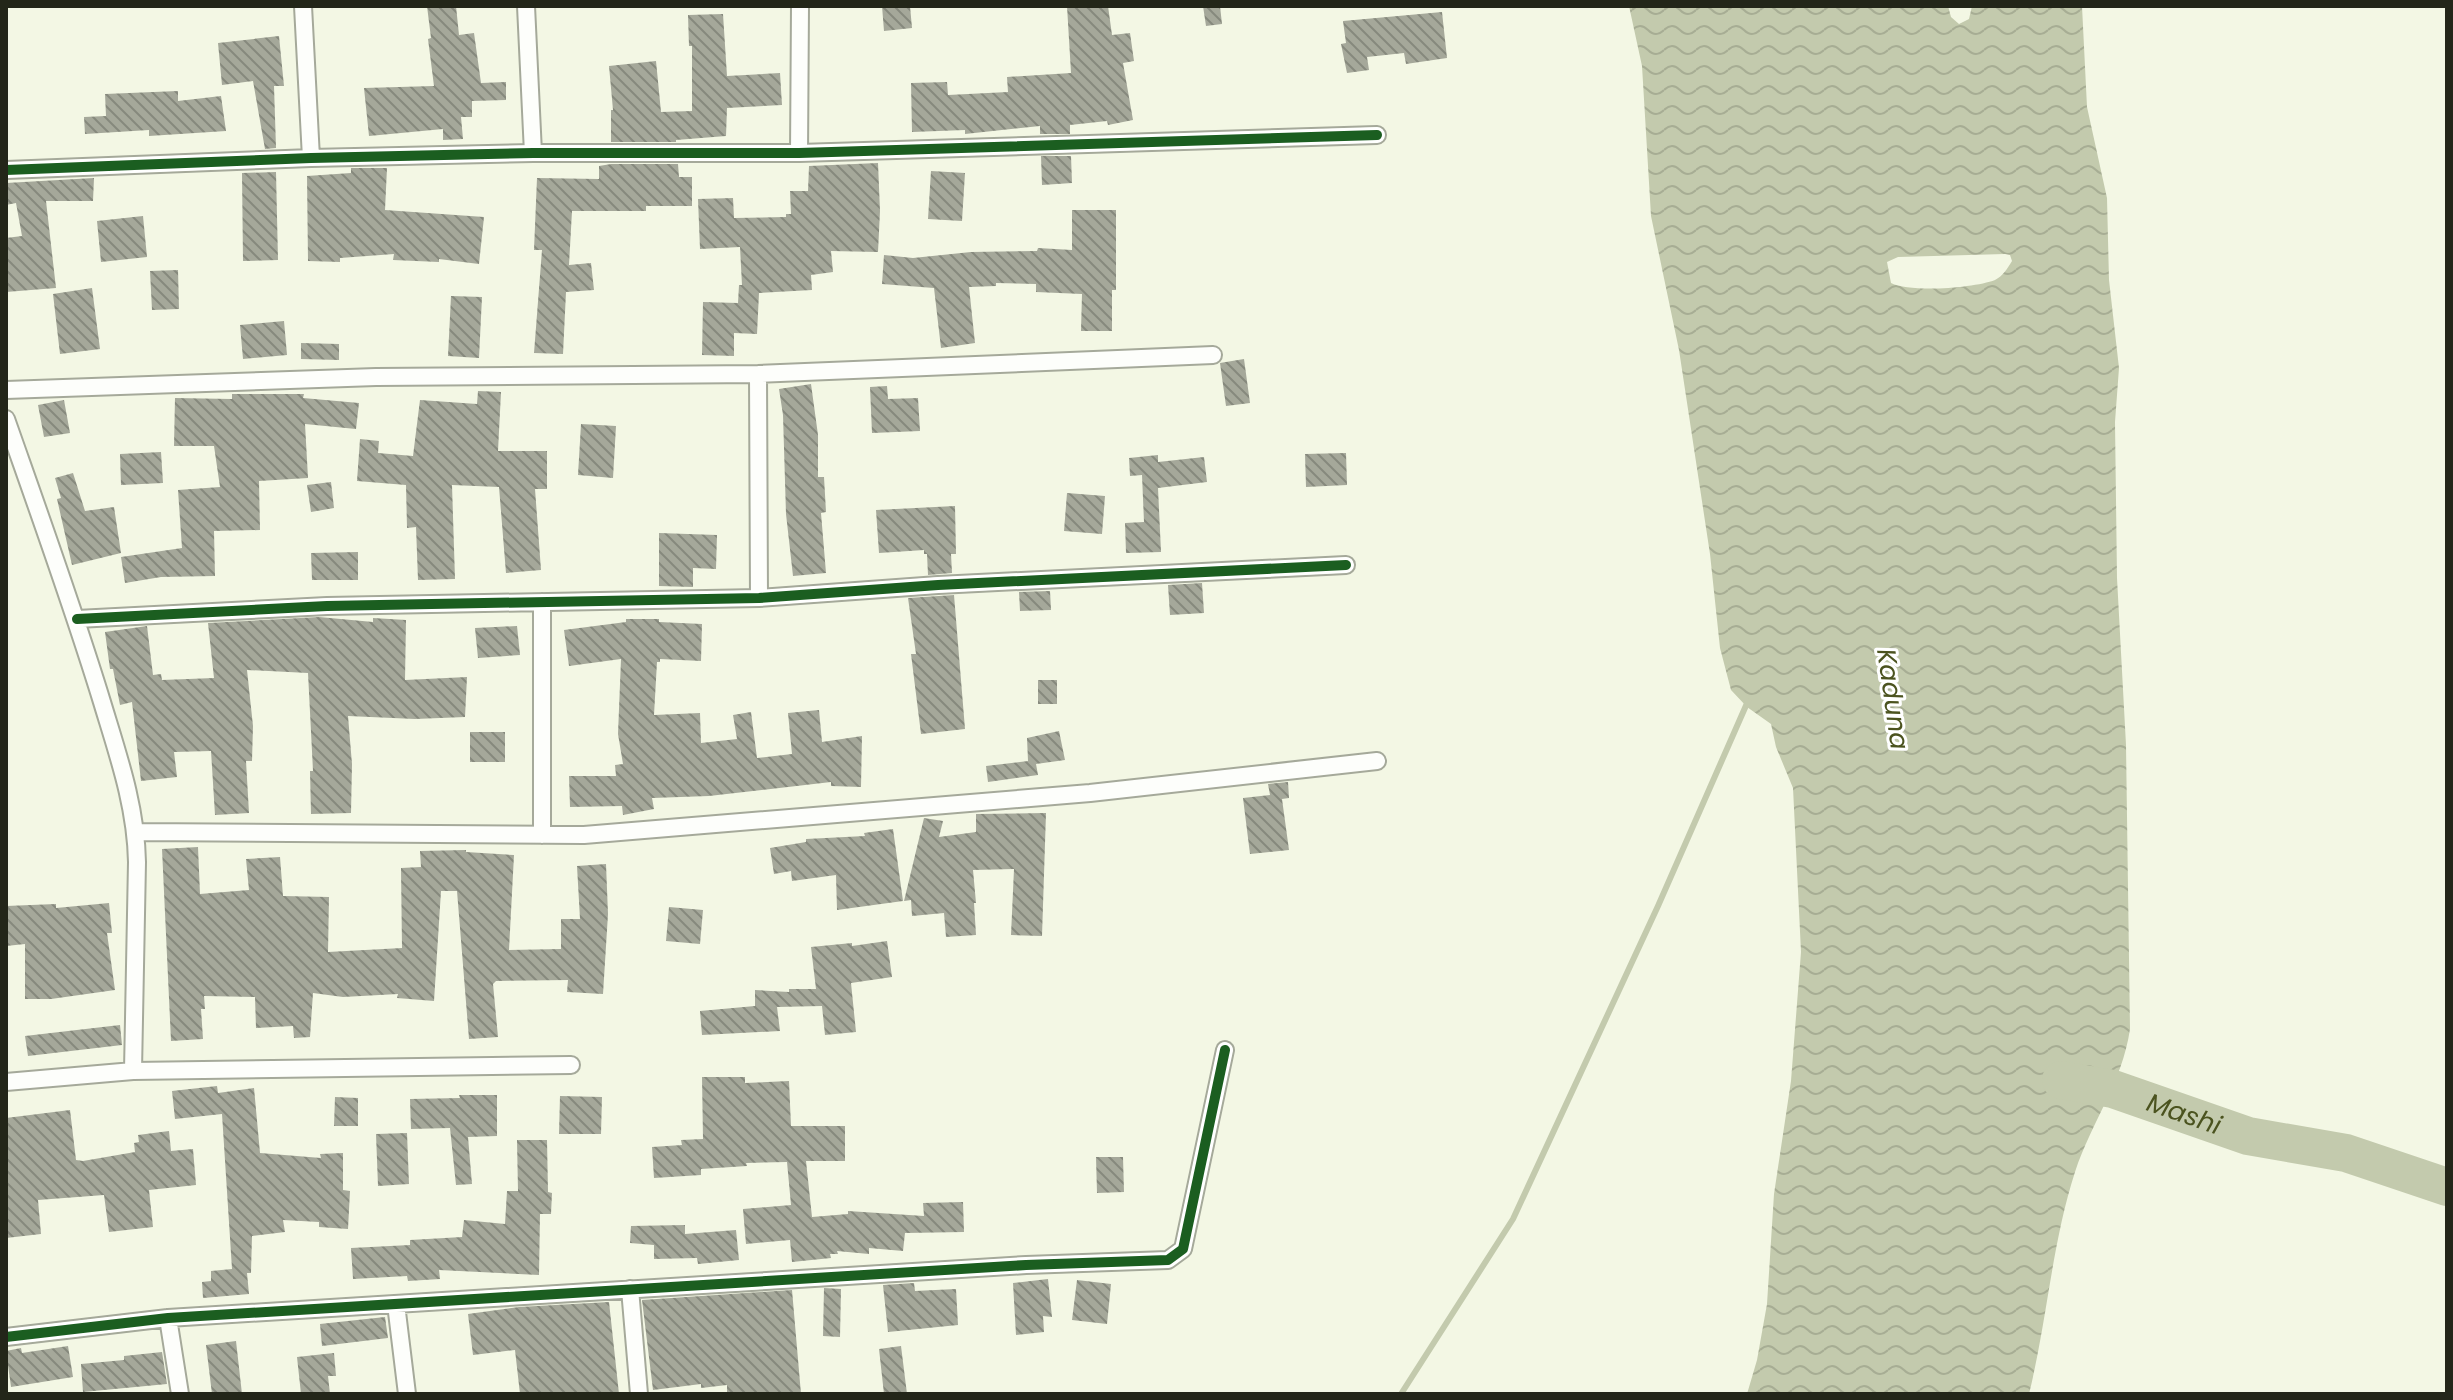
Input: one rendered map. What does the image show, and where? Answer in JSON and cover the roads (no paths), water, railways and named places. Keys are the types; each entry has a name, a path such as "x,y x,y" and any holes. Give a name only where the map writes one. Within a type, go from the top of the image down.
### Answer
{"street":[{"path":"303,6 311,158"},
{"path":"526,6 533,153"},
{"path":"799,153 800,6"},
{"path":"6,170 311,158 533,153 799,153 1377,135"},
{"path":"6,390 376,377 758,374 1213,355"},
{"path":"758,374 759,598"},
{"path":"6,419 77,619 130,794 136,832 133,1071"},
{"path":"77,619 327,606 759,598 938,585 1346,565"},
{"path":"542,602 542,835"},
{"path":"136,832 584,835 1075,795 1377,761"},
{"path":"6,1337 168,1318 1026,1265 1168,1260 1183,1249 1225,1050"},
{"path":"6,1082 133,1071 571,1065"},
{"path":"630,1289 639,1394"},
{"path":"396,1304 407,1394"},
{"path":"168,1318 180,1394"}],"water":[{"name":"Kaduna","path":"1629,6 1948,6 1951,17 1959,24 1969,19 1972,6 2082,6 2087,107 2107,198 2109,280 2119,368 2115,422 2117,578 2126,745 2130,1029 2114,1085 2082,1153 2067,1199 2029,1394 1747,1394 1767,1304 1774,1194 1791,1081 1801,952 1793,788 1776,747 1771,724 1747,707 1731,690 1720,648 1710,554 1679,350 1651,216 1642,66","holes":["2010,255 2012,261 1995,280 1943,288 1913,288 1891,283 1887,262 1898,257"]}],"waterway":[{"path":"1401,1394 1513,1219 1658,906 1748,701"},
{"name":"Mashi","path":"2061,1080 2113,1089 2248,1136 2346,1153 2447,1187"}]}
